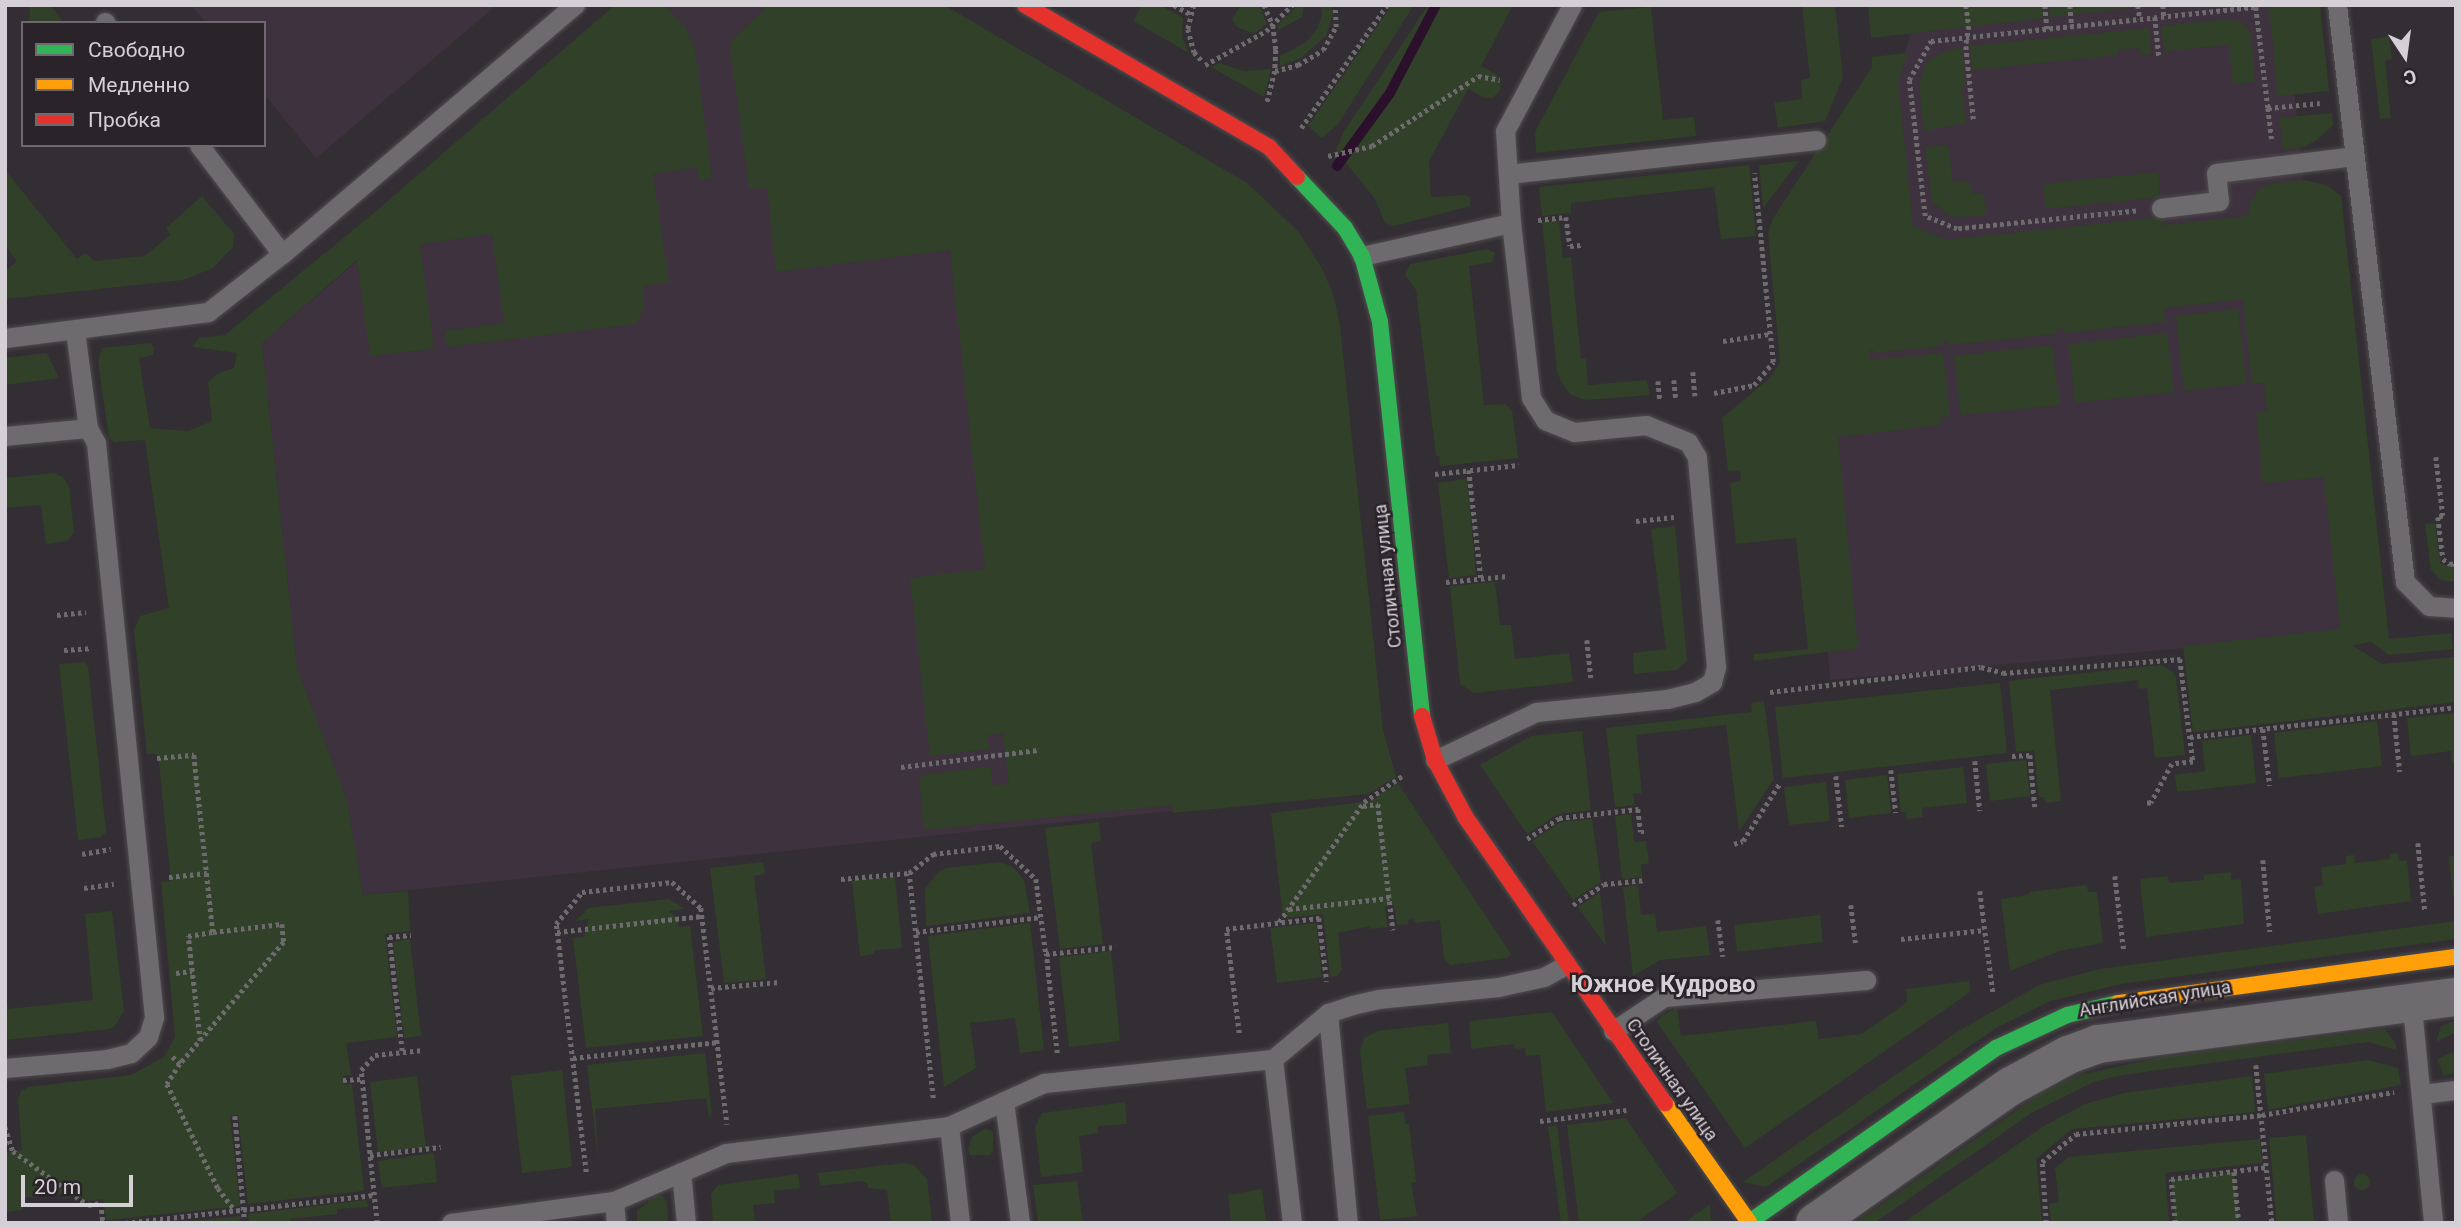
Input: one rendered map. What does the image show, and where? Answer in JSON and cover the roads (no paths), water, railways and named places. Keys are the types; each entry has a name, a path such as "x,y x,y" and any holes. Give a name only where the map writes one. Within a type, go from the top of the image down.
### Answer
{"street":[{"name":"Столичная улица","path":"1025,5 1269,147 1321,199 1345,228 1362,256 1380,322 1423,728 1435,760 1466,818 1566,965 1748,1222"},
{"name":"Английская улица","path":"1748,1222 1996,1048 2067,1015 2124,1001 2456,957"},
{"name":"Английская улица","path":"1815,1223 2011,1086 2078,1051 2098,1044 2456,997"}],"lane":[{"path":"5,338 208,312 282,254 575,5"},
{"path":"1435,760 1536,712 1667,699 1695,692 1712,682 1716,667 1697,457 1688,442 1646,425 1574,432 1545,420 1531,398 1511,223 1505,131 1572,5"},
{"path":"2337,5 2405,582 2429,606 2456,608"},
{"path":"1508,174 1816,140"},
{"path":"201,147 282,254"},
{"path":"2161,208 2219,201 2216,173 2354,156"},
{"path":"1362,256 1511,223"},
{"path":"5,1068 107,1059 131,1053 148,1037 154,1017 96,443 88,428 75,330"},
{"path":"5,436 88,428"},
{"path":"2407,964 2433,1223"},
{"path":"451,1223 614,1201 726,1153 949,1126 1044,1083 1273,1059 1328,1013 1378,999 1498,987 1533,980 1566,965"},
{"path":"1614,1031 1664,997 1866,980"},
{"path":"1328,1013 1348,1223"},
{"path":"1273,1059 1292,1223"},
{"path":"2422,1094 2456,1090"},
{"path":"1004,1101 1020,1223"},
{"path":"949,1126 960,1223"},
{"path":"681,1172 686,1223"},
{"path":"2334,1180 2338,1223"},
{"path":"614,1201 617,1223"}],"waterway":[{"path":"1337,166 1390,93 1436,5"}],"district":[{"name":"Южное Кудрово","path":"1663,985"}]}
